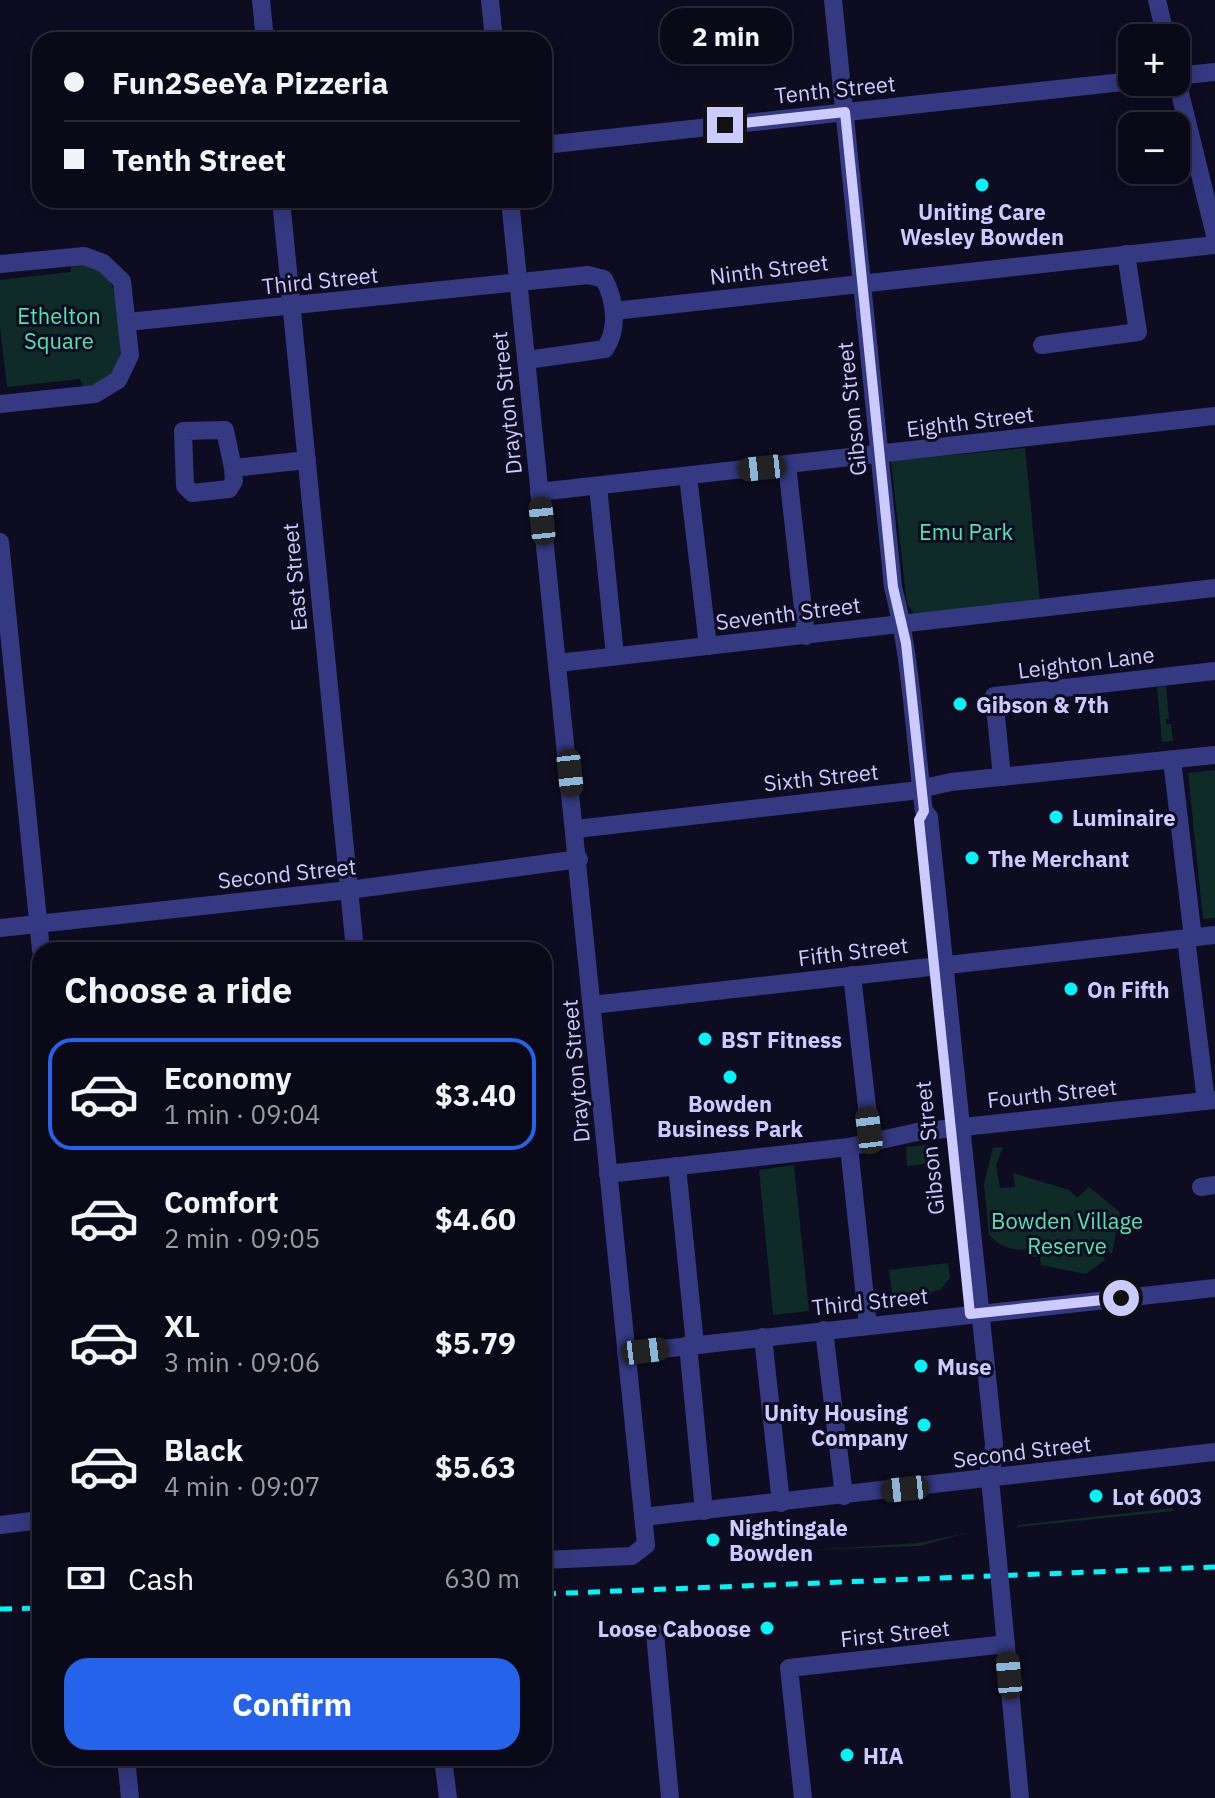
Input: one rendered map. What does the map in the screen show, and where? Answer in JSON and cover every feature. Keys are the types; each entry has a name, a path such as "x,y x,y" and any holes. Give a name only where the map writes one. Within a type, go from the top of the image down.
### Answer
{"street":[{"path":"261,0 264,32"},
{"path":"490,0 493,32"},
{"name":"Gibson Street","path":"833,0 893,587 903,623 924,811 919,820 940,964 976,1314 983,1445 991,1480 1020,1798"},
{"path":"1157,0 1163,24"},
{"path":"1190,75 1215,72"},
{"name":"Tenth Street","path":"552,144 1118,83"},
{"path":"1181,96 1215,235"},
{"name":"East Street","path":"282,208 354,942"},
{"name":"Drayton Street","path":"511,208 576,829 646,1545 637,1555 552,1560"},
{"name":"Ninth Street","path":"614,311 1215,245"},
{"path":"1042,345 1138,332 1126,254"},
{"path":"0,264 84,256 103,263 122,281 130,355 118,380 95,394 0,404"},
{"path":"517,285 588,275 604,279 614,311 613,338 605,349 527,360"},
{"name":"Third Street","path":"128,322 517,285"},
{"name":"Eighth Street","path":"539,492 1215,416"},
{"path":"233,468 307,460"},
{"path":"787,465 806,636"},
{"path":"688,476 708,646"},
{"path":"598,486 615,656"},
{"path":"0,542 40,942"},
{"name":"Seventh Street","path":"558,663 1215,588"},
{"name":"Leighton Lane","path":"1002,777 994,696 1215,671"},
{"name":"Sixth Street","path":"576,829 1002,777 1215,755"},
{"path":"1172,760 1189,938 1211,1100"},
{"name":"Second Street","path":"0,928 349,890 579,859"},
{"name":"Fifth Street","path":"592,1005 1215,935"},
{"path":"852,975 871,1142"},
{"name":"Fourth Street","path":"608,1174 849,1147 956,1128 1211,1100"},
{"path":"849,1147 868,1326"},
{"path":"677,1166 704,1511"},
{"name":"Third Street","path":"626,1353 1215,1288"},
{"path":"824,1330 844,1496"},
{"path":"763,1337 781,1503"},
{"name":"Second Street","path":"643,1517 991,1480 1215,1452"},
{"path":"0,1525 32,1521"},
{"path":"655,1633 670,1798"},
{"name":"First Street","path":"803,1798 789,1668 1006,1644"},
{"path":"127,1766 130,1798"},
{"path":"444,1766 448,1798"}],"green space":[{"name":"Ethelton Square","path":"72,264 99,269 115,292 122,337 117,364 105,380 83,387 80,379 7,387 0,327 0,280 70,272"},
{"name":"Emu Park","path":"1025,448 1040,601 915,614 907,604 891,461"},
{"path":"1166,686 1169,719 1166,719 1166,724 1171,724 1173,741 1162,742 1157,687"},
{"path":"1215,770 1215,918 1203,919 1188,773"},
{"path":"926,1145 938,1155 942,1196 932,1197 930,1175 935,1174 934,1163 907,1166 906,1147"},
{"name":"Bowden Village Reserve","path":"1003,1147 996,1165 1000,1188 1015,1187 1013,1173 1069,1190 1077,1198 1089,1187 1120,1212 1112,1254 1101,1249 1105,1260 1086,1274 1041,1265 1040,1257 1033,1257 1031,1249 1008,1248 989,1235 984,1184 993,1148"},
{"path":"794,1165 809,1311 773,1315 759,1170"},
{"path":"948,1263 950,1278 940,1290 931,1292 931,1295 893,1300 889,1270"},
{"path":"1173,1508 1173,1511 1018,1527 1018,1525"},
{"path":"970,1532 920,1546 810,1550 919,1543"}],"railway":[{"path":"552,1594 1215,1567"},
{"path":"0,1609 32,1608"}],"place":[{"name":"Uniting Care Wesley Bowden","path":"982,185"},
{"name":"Gibson & 7th","path":"960,704"},
{"name":"Luminaire","path":"1056,817"},
{"name":"The Merchant","path":"972,858"},
{"name":"On Fifth","path":"1071,989"},
{"name":"BST Fitness","path":"705,1039"},
{"name":"Bowden Business Park","path":"730,1077"},
{"name":"Muse","path":"921,1366"},
{"name":"Unity Housing Company","path":"924,1425"},
{"name":"Lot 6003","path":"1096,1496"},
{"name":"Nightingale Bowden","path":"713,1540"},
{"name":"Loose Caboose","path":"767,1628"},
{"name":"HIA","path":"847,1755"}],"route":[{"path":"725,125 845,112 893,587 906,643 924,811 919,820 970,1314 1121,1298"}]}
